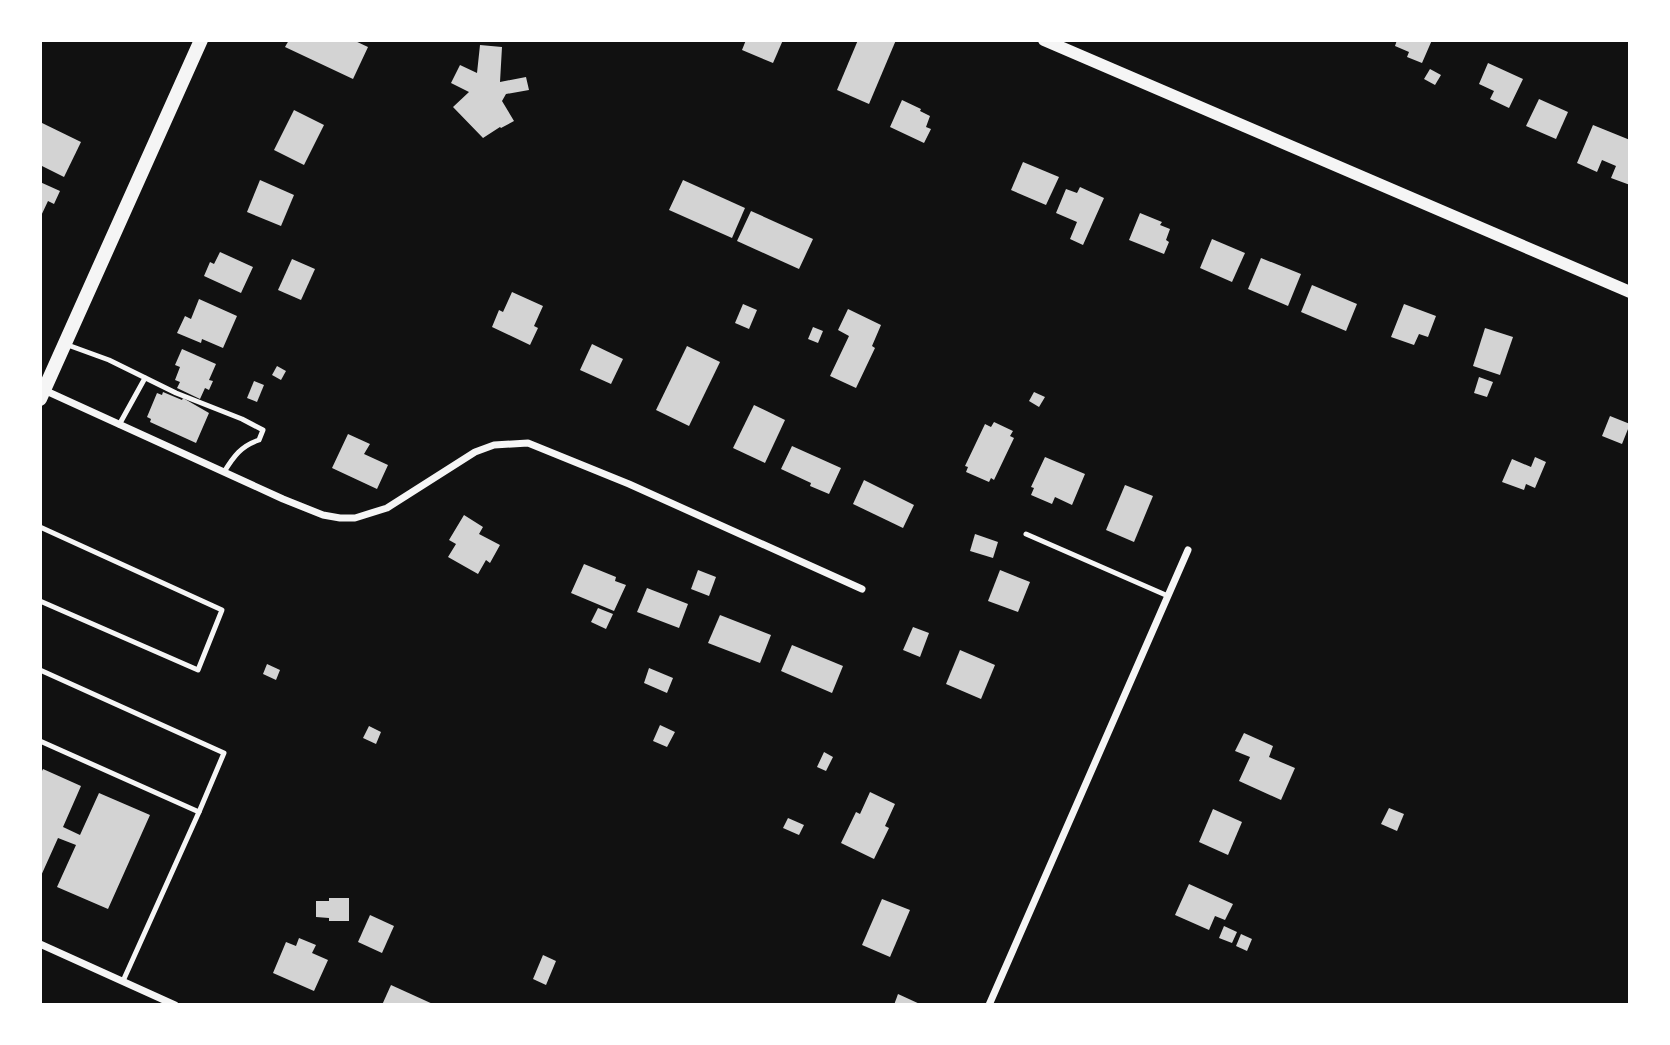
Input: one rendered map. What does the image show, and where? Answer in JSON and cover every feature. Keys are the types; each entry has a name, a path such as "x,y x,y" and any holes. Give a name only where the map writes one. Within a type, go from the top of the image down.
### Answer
{"main road":[{"path":"41,393 201,40"}],"street":[{"path":"1044,40 1630,292"},
{"path":"41,393 323,515 355,518 387,508 485,449 494,445 528,443 629,484 862,589"},
{"path":"989,1005 1188,550"},
{"path":"40,944 176,1005"}],"lane":[{"path":"65,344 109,360 176,393 263,430 259,440 248,443 236,453 224,472"},
{"path":"119,425 145,378"},
{"path":"40,527 222,610 198,670 40,601"},
{"path":"1026,534 1168,596"},
{"path":"40,670 224,753 123,981"},
{"path":"40,741 199,812"}],"building":[{"path":"289,40 353,40 368,47 353,79 285,47"},
{"path":"746,40 783,40 773,63 742,50"},
{"path":"858,40 896,40 869,104 837,90"},
{"path":"1397,40 1432,40 1422,63 1407,57 1409,52 1395,46"},
{"path":"480,45 502,47 500,82 526,77 529,90 506,94 502,101 514,121 483,138 453,107 469,92 451,83 460,65 477,73"},
{"path":"1488,63 1523,79 1509,108 1490,99 1494,91 1479,84"},
{"path":"1430,69 1441,75 1435,85 1424,79"},
{"path":"1539,99 1568,112 1556,139 1526,126"},
{"path":"902,100 930,116 926,127 931,129 924,143 890,127"},
{"path":"294,110 324,125 304,165 274,150"},
{"path":"40,122 81,142 64,177 40,165"},
{"path":"1593,125 1630,140 1630,185 1611,178 1616,166 1602,160 1597,172 1577,163"},
{"path":"1023,162 1059,177 1046,205 1011,190"},
{"path":"260,180 294,195 281,226 247,212"},
{"path":"683,180 745,208 732,238 669,210"},
{"path":"40,182 60,191 54,204 48,201 40,218"},
{"path":"1080,187 1104,198 1083,245 1070,239 1077,222 1056,213 1066,189 1077,193"},
{"path":"751,211 813,239 799,269 737,241"},
{"path":"1140,213 1162,222 1160,225 1170,229 1164,254 1129,240"},
{"path":"1212,239 1245,253 1232,282 1200,268"},
{"path":"220,252 253,267 241,293 204,276 210,262 214,264"},
{"path":"1261,258 1301,274 1288,306 1248,289"},
{"path":"292,259 315,269 301,300 278,290"},
{"path":"1312,285 1357,304 1346,331 1301,312"},
{"path":"512,292 543,306 534,326 538,328 530,345 492,327 499,310 503,312"},
{"path":"199,299 237,316 223,348 177,333 185,316 191,319"},
{"path":"743,304 757,310 749,329 735,323"},
{"path":"1404,304 1436,316 1428,337 1419,334 1414,345 1391,337"},
{"path":"848,309 881,325 872,346 875,348 856,388 830,376 849,336 838,330"},
{"path":"813,327 823,331 818,343 808,339"},
{"path":"1485,328 1513,337 1500,375 1473,366"},
{"path":"592,344 623,359 611,384 580,370"},
{"path":"687,346 720,362 689,426 656,410"},
{"path":"182,349 216,364 209,380 213,381 209,390 205,388 200,399 177,388 180,382 175,380 180,367 175,365"},
{"path":"277,366 286,371 281,380 272,375"},
{"path":"1479,377 1493,382 1487,397 1474,393"},
{"path":"254,381 264,385 257,402 247,398"},
{"path":"163,392 182,400 183,398 209,413 196,443 150,422 151,419 147,417 157,393 162,395"},
{"path":"1034,392 1045,397 1039,407 1029,401"},
{"path":"754,405 785,420 765,463 733,448"},
{"path":"1610,416 1630,424 1622,444 1602,436"},
{"path":"994,422 1013,431 1010,436 1014,438 994,480 991,478 989,482 966,472 968,467 965,466 985,424 991,427"},
{"path":"348,434 370,444 364,454 388,465 377,489 332,468"},
{"path":"792,446 841,468 829,494 781,469"},
{"path":"1045,457 1085,474 1072,505 1055,497 1052,504 1031,495 1034,488 1031,487"},
{"path":"1535,457 1546,462 1535,488 1526,484 1524,490 1502,482 1512,459 1531,467"},
{"path":"864,480 914,505 903,528 853,504"},
{"path":"1125,485 1153,496 1134,542 1106,530"},
{"path":"464,515 483,527 479,534 500,545 490,563 486,560 478,574 448,557 456,544 449,540"},
{"path":"975,534 998,542 993,558 970,551"},
{"path":"584,564 616,577 615,581 626,585 614,611 571,593"},
{"path":"698,570 716,577 709,596 691,589"},
{"path":"1000,570 1030,582 1018,612 988,601"},
{"path":"647,588 688,604 679,628 637,612"},
{"path":"598,608 613,614 606,629 591,622"},
{"path":"720,615 771,635 760,663 708,643"},
{"path":"913,627 929,633 920,657 903,650"},
{"path":"792,645 843,666 832,693 781,671"},
{"path":"960,650 995,665 981,699 946,684"},
{"path":"267,664 280,670 276,680 263,674"},
{"path":"649,668 673,678 667,693 644,683"},
{"path":"660,725 675,732 667,747 653,741"},
{"path":"369,726 381,732 376,744 363,738"},
{"path":"1244,733 1273,746 1269,757 1295,768 1281,800 1239,781 1250,757 1235,751"},
{"path":"824,752 833,757 826,771 817,767"},
{"path":"43,769 81,786 63,827 80,835 99,793 150,815 108,909 57,887 76,845 58,838 40,878 40,775"},
{"path":"870,792 895,804 885,826 889,828 874,859 841,843 856,812 860,814"},
{"path":"1389,808 1404,814 1397,831 1381,824"},
{"path":"1213,809 1242,822 1228,855 1199,842"},
{"path":"788,818 804,825 799,835 783,828"},
{"path":"1189,884 1233,904 1225,920 1215,916 1209,930 1175,915"},
{"path":"329,898 349,898 349,921 329,921 329,918 316,917 316,901 329,901"},
{"path":"882,899 910,910 890,957 862,945"},
{"path":"370,915 394,926 382,953 358,942"},
{"path":"1224,926 1237,932 1232,943 1219,938"},
{"path":"1241,934 1252,939 1247,951 1236,946"},
{"path":"299,938 316,945 312,953 328,960 314,991 273,973 286,942 296,946"},
{"path":"543,955 556,961 546,985 533,979"},
{"path":"391,985 435,1005 382,1005"},
{"path":"898,994 922,1005 894,1005"}]}
